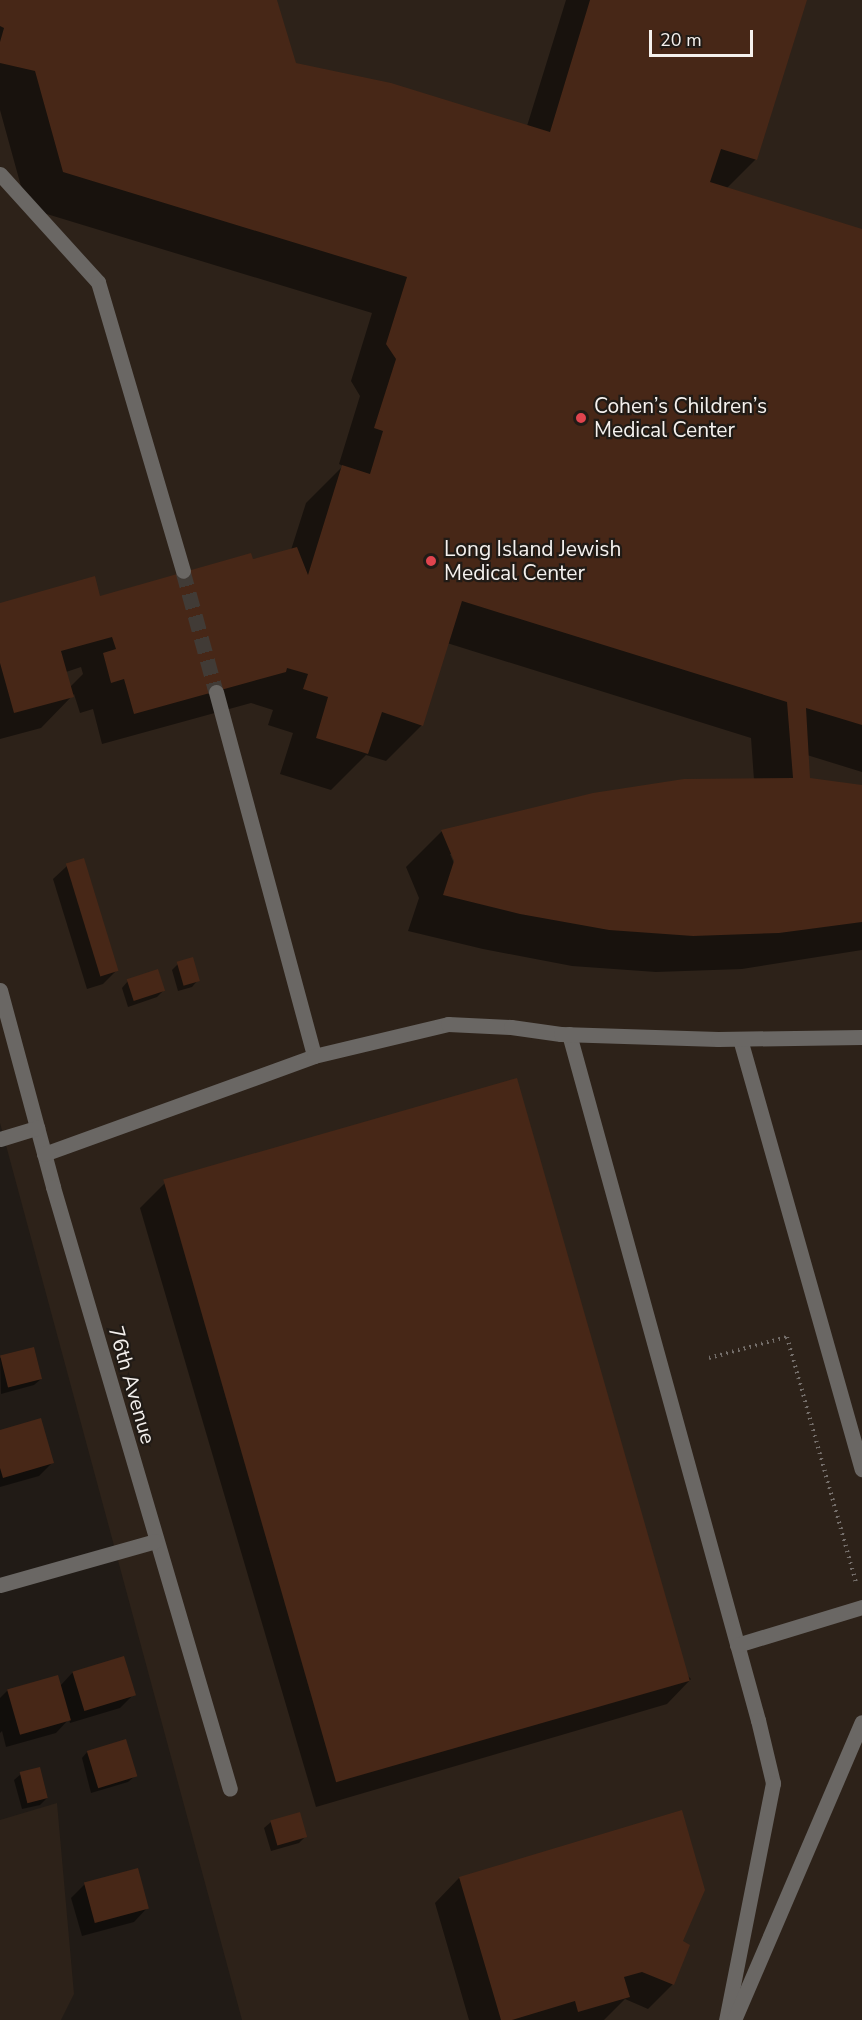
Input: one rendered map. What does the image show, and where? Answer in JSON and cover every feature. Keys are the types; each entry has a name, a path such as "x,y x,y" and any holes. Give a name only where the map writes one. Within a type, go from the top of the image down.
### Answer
{"street":[{"path":"0,174 98,282 183,572"},
{"path":"216,692 314,1056"},
{"name":"76th Avenue","path":"0,990 44,1154 155,1541 230,1789"},
{"path":"44,1154 314,1056 448,1024 511,1027 569,1034 740,1039 862,1037"},
{"path":"569,1034 773,1784 726,2020"},
{"path":"740,1039 862,1469"},
{"path":"0,1139 37,1128"},
{"path":"0,1585 155,1541"},
{"path":"737,1645 862,1607"},
{"path":"734,2020 862,1722"}],"path":[{"path":"709,1358 787,1337 856,1583"}],"shaded area":[{"name":"Long Island Jewish Medical Center","path":"0,0 862,0 862,2020 242,2020 0,1123"},
{"path":"57,1803 74,1994 61,2020 0,2020 0,1820"}],"building":[{"path":"0,0 277,0 296,63 391,83 550,132 590,0 807,0 757,160 721,149 710,182 862,229 862,725 806,708 810,778 862,785 862,922 779,933 693,936 609,930 520,914 443,895 454,861 441,830 593,793 684,779 793,778 787,702 462,601 423,726 382,712 368,754 316,738 328,697 303,689 308,674 287,668 286,672 134,714 124,679 111,683 103,653 116,649 112,637 61,651 74,697 14,713 0,663 0,603 95,576 100,596 251,553 253,559 297,547 308,575 342,465 370,474 383,431 374,428 396,359 386,344 407,277 63,172 35,71 0,63 0,42 4,28 0,26"},
{"path":"84,858 118,971 100,976 66,864"},
{"path":"193,957 200,981 184,986 177,962"},
{"path":"158,969 165,991 134,1001 127,979"},
{"path":"517,1078 690,1681 336,1782 163,1179"},
{"path":"34,1347 42,1379 8,1387 0,1355"},
{"path":"41,1418 54,1463 3,1478 0,1468 0,1430"},
{"path":"124,1656 136,1695 84,1711 72,1672"},
{"path":"58,1675 71,1720 20,1735 7,1690"},
{"path":"126,1739 137,1776 98,1788 87,1751"},
{"path":"40,1767 48,1798 27,1803 20,1772"},
{"path":"682,1810 705,1890 683,1941 690,1945 674,1985 642,1972 624,1977 630,1997 578,2012 575,2001 512,2020 501,2020 459,1877"},
{"path":"300,1812 307,1837 277,1846 270,1821"},
{"path":"138,1868 149,1909 95,1923 84,1882"}],"tunnel":[{"path":"183,571 216,692"}],"place":[{"name":"Cohen’s Children’s Medical Center","path":"581,418"},
{"name":"Long Island Jewish Medical Center","path":"431,561"}]}
